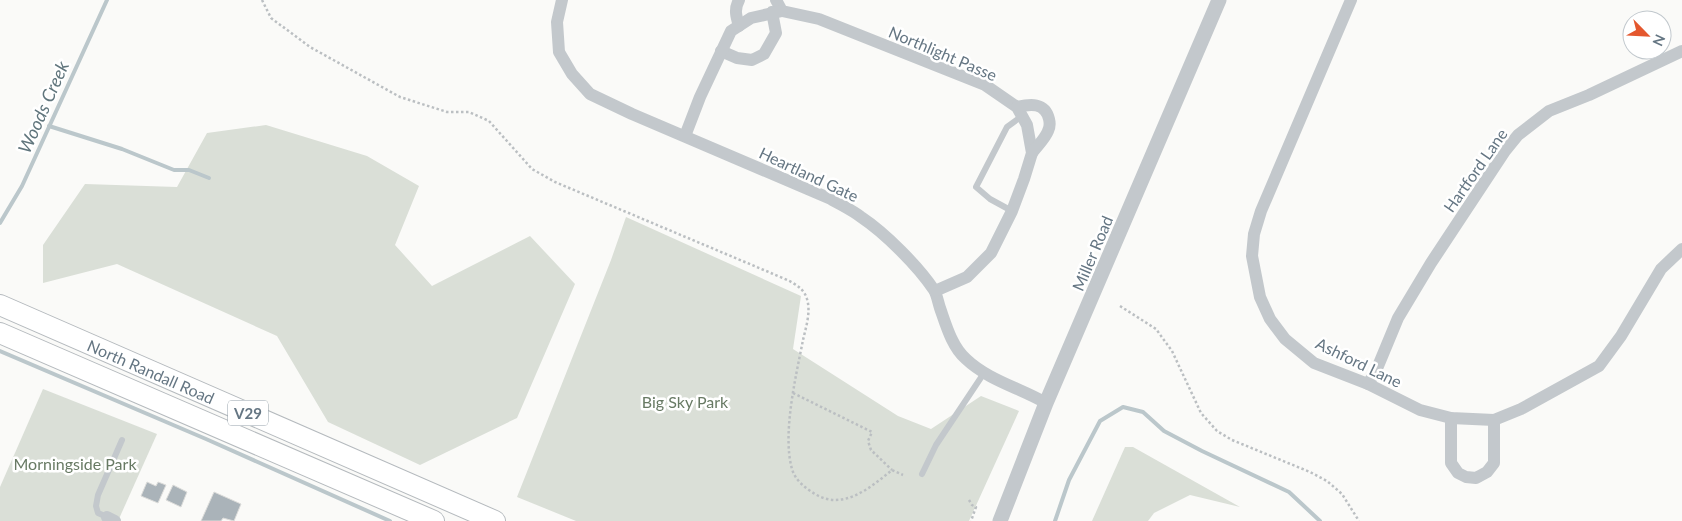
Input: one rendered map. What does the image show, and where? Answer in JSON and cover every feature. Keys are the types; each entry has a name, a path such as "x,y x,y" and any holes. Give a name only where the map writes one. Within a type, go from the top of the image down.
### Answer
{"main road":[{"name":"North Randall Road","path":"0,305 495,521"},
{"name":"North Randall Road","path":"0,333 434,521"}],"street":[{"name":"Heartland Gate","path":"562,0 557,22 559,52 572,74 590,94 831,200 862,217 908,258 935,291 945,322 955,345 964,358 984,373 1028,392 1046,403"},
{"path":"738,26 736,6 740,0"},
{"name":"Miller Road","path":"1000,521 1046,403 1220,0"},
{"name":"Ashford Lane","path":"1351,0 1261,211 1254,234 1252,256 1260,297 1270,319 1285,339 1314,363 1368,384 1420,410 1451,418 1494,420 1522,410 1599,366 1621,336 1661,269 1682,249"},
{"path":"685,136 700,97 722,51 732,31 751,18 777,8 776,33 764,54 752,60 737,58 722,51"},
{"name":"Northlight Passe","path":"777,8 819,19 976,81 985,85 1019,111"},
{"name":"Hartford Lane","path":"1368,384 1376,371 1398,318 1431,263 1505,151 1518,135 1549,111 1682,51"},
{"path":"935,291 967,277 991,254 1012,211 1032,153 1050,127 1049,119 1044,109 1037,105 1029,104 1019,111 1027,125 1032,153"},
{"path":"1451,418 1451,463 1458,473 1466,477 1476,478 1487,472 1494,463 1494,420"}],"lane":[{"path":"1012,211 990,199 976,187 1007,127 1019,111"},
{"path":"922,474 936,444 984,373"},
{"path":"111,519 98,513 96,506 98,495 122,440"}],"path":[{"path":"262,0 271,18 310,47 400,97 447,112 469,112 489,121 532,169 555,182 800,287 807,297 808,312 794,393 789,439 792,469 801,483 810,491 826,500 846,500 892,470"},
{"path":"1120,306 1156,329 1172,351 1201,413 1217,430 1232,440 1310,472 1327,481 1342,494 1358,521"},
{"path":"794,393 872,432 868,441 871,450 892,470 903,475"},
{"path":"969,500 976,508 971,521"}],"green space":[{"path":"266,125 367,156 419,186 395,245 432,286 530,236 575,284 517,418 420,465 328,422 277,336 117,264 43,283 43,245 85,184 177,187 207,133"},
{"name":"Big Sky Park","path":"626,217 801,296 793,349 898,416 931,429 981,396 1019,411 969,521 576,521 517,497 611,260"},
{"name":"Morningside Park","path":"43,389 157,434 118,521 0,521 0,487"},
{"path":"1125,447 1133,447 1240,507 1190,495 1154,513 1148,521 1092,521"}],"building":[{"path":"147,482 156,486 158,482 166,485 158,503 141,496"},
{"path":"173,485 187,492 181,507 166,500"},
{"path":"214,492 241,504 234,521 223,518 221,521 201,521"}],"waterway":[{"name":"Woods Creek","path":"0,223 22,186 107,0"},
{"path":"49,126 122,149 174,170 189,170 209,178"},
{"path":"0,351 206,439 390,521"},
{"path":"1055,521 1069,480 1100,421 1123,407 1143,412 1164,431 1289,492 1320,521"}]}
